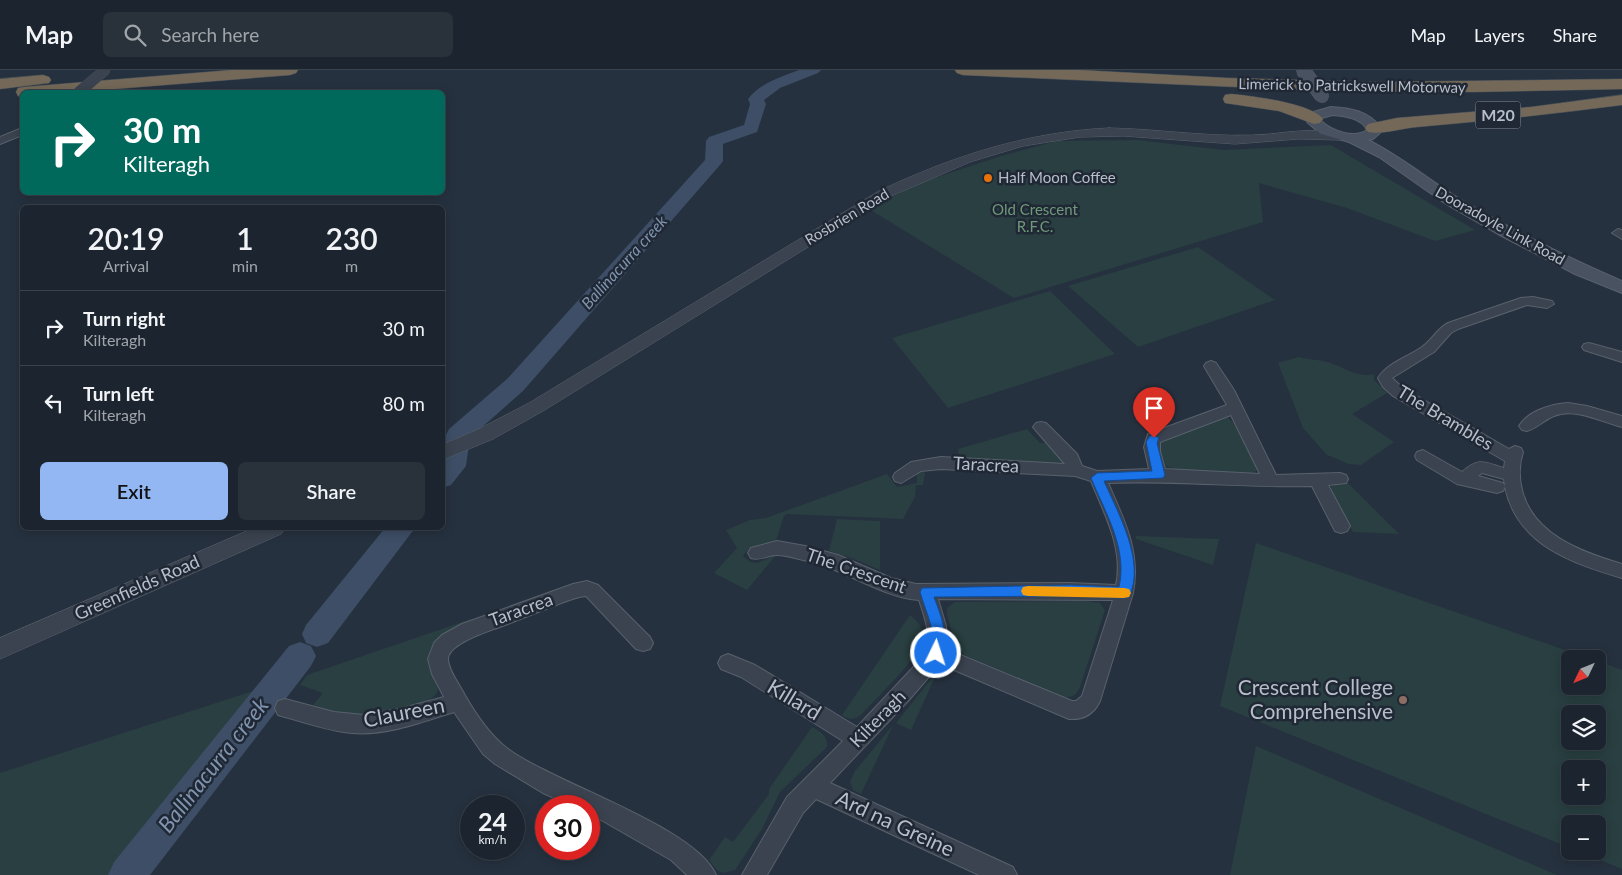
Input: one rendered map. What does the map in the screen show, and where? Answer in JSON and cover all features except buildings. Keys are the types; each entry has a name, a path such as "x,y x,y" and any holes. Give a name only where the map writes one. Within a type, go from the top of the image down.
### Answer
{"highway":[{"path":"0,84 169,70"},
{"path":"58,90 290,70"},
{"path":"959,70 1252,101 1294,110 1316,120"},
{"name":"Limerick to Patrickswell Motorway","path":"963,70 1351,87 1451,88 1622,84"},
{"name":"Limerick to Patrickswell Motorway","path":"1145,70 1408,78 1622,73"},
{"path":"0,95 20,93"},
{"name":"M20","path":"1374,130 1397,123 1531,112 1622,100"}],"main road":[{"path":"1303,70 1322,96 1348,113 1365,119 1374,130 1384,154"},
{"path":"1316,120 1322,96"},
{"path":"1316,120 1331,112 1348,113"},
{"name":"Dooradoyle Link Road","path":"1316,120 1345,137 1384,154 1452,201 1504,230 1622,288"},
{"path":"1345,137 1366,137 1374,130"}],"street":[{"path":"81,90 105,70"},
{"name":"Rosbrien Road","path":"1297,136 1316,120"},
{"path":"0,141 20,132"},
{"name":"Rosbrien Road","path":"445,452 503,425 577,382 873,200 901,186 976,155 1019,142 1083,133 1140,133 1233,140 1297,136 1345,137"},
{"name":"The Brambles","path":"1512,476 1514,455 1398,392 1388,384 1385,378 1388,374 1429,349 1446,330 1453,326 1526,301 1547,304"},
{"path":"1589,347 1622,356"},
{"path":"1211,366 1227,390 1270,481"},
{"path":"1159,475 1152,448 1154,438 1234,408"},
{"path":"1527,426 1551,410 1561,409 1585,411 1622,422"},
{"path":"1041,426 1071,458 1075,470"},
{"path":"1423,456 1446,472 1462,480 1497,487"},
{"name":"Taracrea","path":"901,477 917,466 941,463 1075,470 1097,478 1159,475 1270,481 1340,479"},
{"path":"1462,480 1482,467 1512,476 1513,490 1518,504 1542,536 1550,543 1575,556 1622,572"},
{"path":"1097,478 1124,543 1128,576 1124,593 1090,701 1084,708 1078,711 1069,710 936,653 938,640 937,626 926,592 1070,591 1124,593"},
{"path":"1318,481 1341,526"},
{"name":"Greenfields Road","path":"0,649 269,530"},
{"name":"The Crescent","path":"757,553 777,548 805,553 832,560 887,584 916,592 926,592"},
{"name":"Taracrea","path":"458,702 442,674 438,659 441,649 449,641 469,630 579,589 587,588 592,590 643,643"},
{"name":"Kilteragh","path":"754,875 795,805 901,696 929,664 936,653"},
{"name":"Killard","path":"728,663 748,672 858,739"},
{"name":"Claureen","path":"285,708 350,723 364,724 379,723 458,702 490,747 502,757 551,786 598,806 642,830 679,852 704,875"},
{"name":"Ard na Greine","path":"812,786 1006,875"}],"green space":[{"name":"Old Crescent R.F.C.","path":"1137,140 1224,150 1331,145 1475,230 1435,241 1347,208 1259,183 1263,222 1014,298 869,209 928,180 1001,156 1057,141"},
{"path":"1198,247 1275,300 1138,347 1068,286"},
{"path":"1050,291 1115,354 948,408 892,338"},
{"path":"1299,357 1320,360 1361,374 1374,374 1374,380 1387,393 1352,414 1394,442 1361,465 1349,464 1327,455 1303,428 1278,363"},
{"path":"1221,417 1228,418 1234,423 1259,467 1254,473 1178,470 1166,466 1160,450 1161,442"},
{"path":"1027,429 1040,443 1047,443 1064,462 1058,464 960,460 958,449"},
{"path":"921,470 925,473 923,485 916,485 915,497 903,519 787,514 784,516 775,544 753,547 743,556 750,562 757,563 776,555 747,590 714,573 737,548 726,530 750,520 766,518 887,474 897,487 917,483 917,474"},
{"path":"1348,483 1399,534 1353,532 1330,488 1334,484"},
{"path":"837,519 880,521 880,570 829,551"},
{"path":"1136,536 1219,539 1213,565 1136,539"},
{"path":"1256,543 1565,650 1561,650 1561,695 1606,695 1606,664 1622,670 1622,869 1600,860 1606,860 1606,815 1561,815 1561,844 1220,706"},
{"path":"1085,601 1100,603 1105,610 1080,687 1073,696 1068,697 962,654 955,646 947,614 947,608 955,602"},
{"path":"910,615 920,625 924,634 921,646 915,655 862,714 852,719 842,715"},
{"path":"471,619 473,621 443,636 432,647 429,654 429,662 438,689 435,695 428,701 405,709 362,717 343,714 313,705 323,693 300,685 307,675"},
{"path":"935,674 911,730 896,723"},
{"path":"302,675 146,875 0,875 0,773"},
{"path":"893,725 861,794 853,790 850,782 855,771"},
{"path":"812,727 825,737 827,747 780,792 762,829 735,870 723,873 717,870 709,860 725,837 733,842 769,794 769,789"},
{"path":"1256,746 1557,875 1230,875"}],"waterway":[{"name":"Ballinacurra creek","path":"445,475 453,466 458,435 515,385 714,161 715,141 751,128 758,104 756,99 774,85 813,70"},
{"name":"Ballinacurra creek","path":"317,634 399,530"},
{"name":"Ballinacurra creek","path":"127,875 300,656"}],"slow traffic":[{"path":"1028,591 1124,593"}],"place":[{"name":"Half Moon Coffee","path":"988,178"},
{"name":"Crescent College Comprehensive","path":"1403,700"}],"route":[{"path":"936,653 938,640 937,626 926,592 1070,591 1124,593 1128,576 1124,543 1120,529 1097,478 1159,475 1152,448 1154,438"}]}
